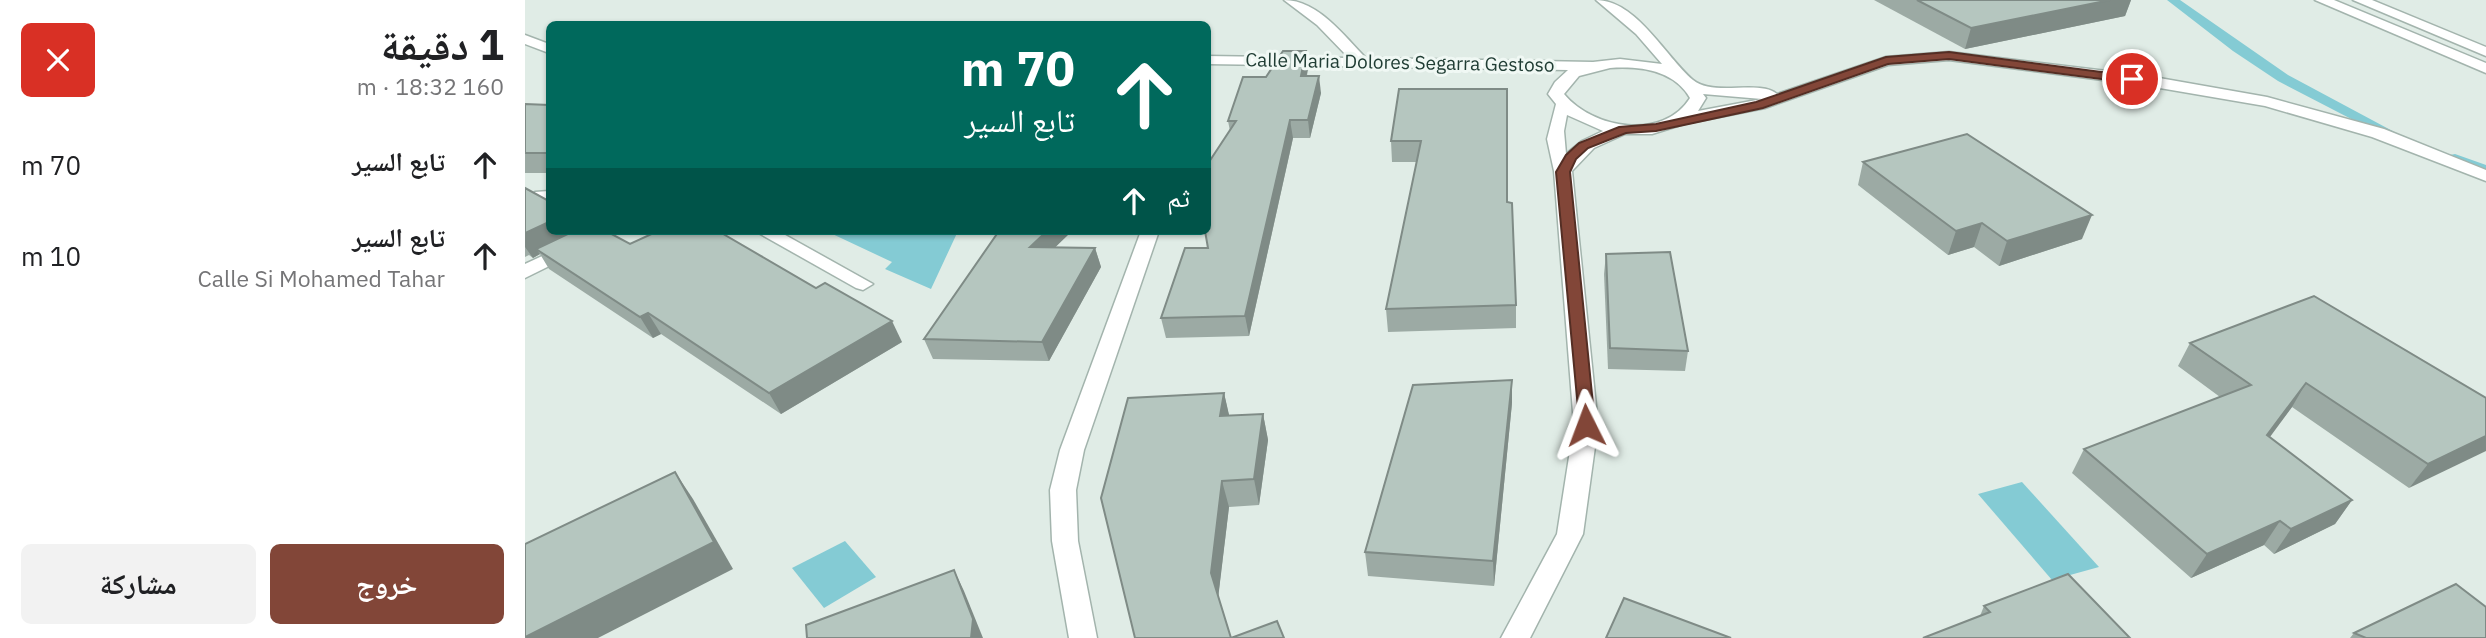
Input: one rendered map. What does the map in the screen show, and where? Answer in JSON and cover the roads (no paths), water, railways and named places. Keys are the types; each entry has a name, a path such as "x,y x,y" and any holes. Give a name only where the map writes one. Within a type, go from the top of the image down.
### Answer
{"street":[{"path":"1291,0 1322,22 1362,62"},
{"path":"1603,0 1664,53 1688,82 1698,98 1695,110 1682,120"},
{"path":"2322,0 2486,68"},
{"path":"2360,0 2486,52"},
{"path":"1616,11 1625,23 1626,49"},
{"path":"525,40 546,47"},
{"path":"1626,49 1573,72 1560,82 1556,94 1562,107 1576,118 1624,130 1656,128 1682,120 1723,114 1886,61 1930,55 2148,81 2279,105 2378,133 2486,176"},
{"path":"1626,49 1688,82 1735,94 1788,93"},
{"name":"Calle Maria Dolores Segarra Gestoso","path":"1211,60 1592,66"},
{"path":"1515,638 1570,534 1585,438 1583,379 1563,172 1554,148 1554,127 1562,107"},
{"path":"1563,172 1570,157 1584,146 1624,130"},
{"path":"525,272 603,235"},
{"path":"771,235 863,284"},
{"path":"1083,638 1065,541 1063,490 1072,450 1149,235"}],"water":[{"path":"835,235 956,235 931,289 885,269 892,262"},
{"path":"2022,482 2099,567 2052,580 1978,494"},
{"path":"845,541 876,577 824,608 792,568"}],"waterway":[{"path":"2173,0 2237,48 2283,78 2393,135"},
{"path":"2455,158 2486,170"}]}
